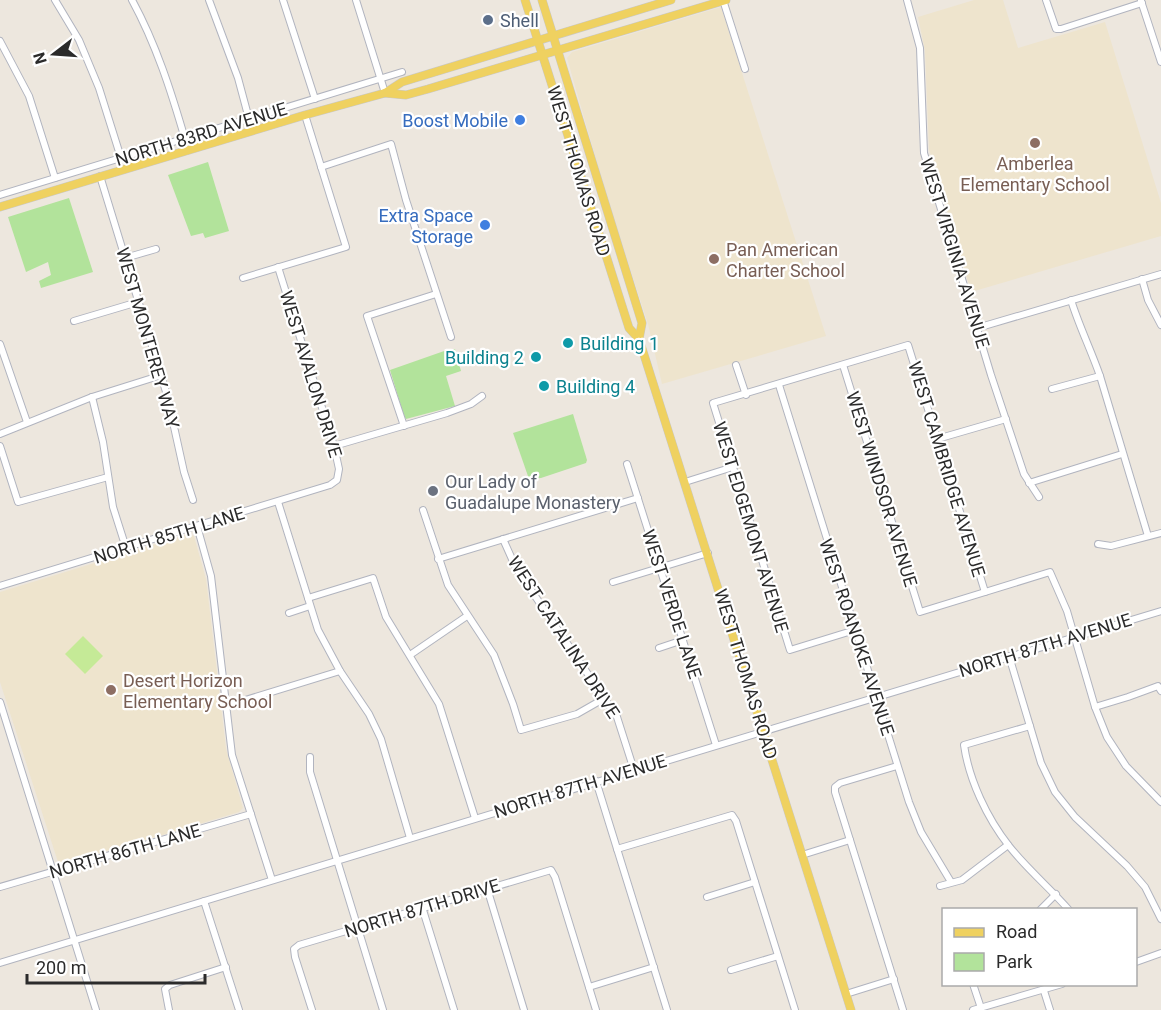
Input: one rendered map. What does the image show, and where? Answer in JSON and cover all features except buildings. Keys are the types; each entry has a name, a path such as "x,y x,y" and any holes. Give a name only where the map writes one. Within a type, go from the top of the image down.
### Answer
{"main road":[{"name":"WEST THOMAS ROAD","path":"525,0 629,328 639,339 851,1010"},
{"name":"WEST THOMAS ROAD","path":"542,0 642,323 639,339"},
{"name":"NORTH 83RD AVENUE","path":"0,207 304,115 385,93 402,82 671,0"},
{"name":"NORTH 83RD AVENUE","path":"385,93 406,95 724,0"},
{"path":"589,204 604,200"}],"street":[{"path":"55,0 79,40 95,79 121,158"},
{"path":"132,0 148,30 185,138"},
{"path":"209,0 238,78 249,119"},
{"path":"283,0 315,99"},
{"path":"356,0 385,93"},
{"path":"724,0 745,69"},
{"name":"WEST VIRGINIA AVENUE","path":"907,0 920,48 924,153 1006,419 1029,483 1040,497"},
{"path":"1046,0 1056,28 1061,29 1142,2 1161,62"},
{"path":"0,41 29,96 55,178"},
{"name":"NORTH 83RD AVENUE","path":"0,195 402,72"},
{"path":"243,278 346,246 304,115"},
{"path":"321,167 391,144 451,337"},
{"name":"WEST MONTEREY WAY","path":"100,176 162,375 184,472 193,500"},
{"path":"125,258 156,249"},
{"name":"WEST AVALON DRIVE","path":"278,267 334,446 339,469 337,480"},
{"path":"977,328 1161,274"},
{"path":"1142,279 1148,300 1161,325"},
{"path":"404,426 367,316 436,294"},
{"path":"1071,300 1080,330 1100,376 1148,536"},
{"path":"74,321 138,302"},
{"path":"0,344 27,422"},
{"name":"WEST CAMBRIDGE AVENUE","path":"843,365 908,345 985,592"},
{"path":"736,365 746,395 843,365"},
{"name":"WEST WINDSOR AVENUE","path":"843,365 920,612 985,592"},
{"path":"0,434 92,397 162,375"},
{"path":"1052,389 1100,376"},
{"name":"WEST ROANOKE AVENUE","path":"779,385 897,766 921,832 951,882"},
{"name":"WEST EDGEMONT AVENUE","path":"746,395 713,403 790,650 855,630"},
{"path":"334,446 471,404 482,396"},
{"path":"92,397 103,442 114,507 126,548"},
{"path":"937,439 1006,419"},
{"path":"0,446 18,502 108,477"},
{"path":"1029,483 1122,454"},
{"name":"WEST VERDE LANE","path":"627,464 716,745"},
{"path":"685,482 733,467"},
{"name":"NORTH 85TH LANE","path":"0,586 278,502 330,485 337,480"},
{"path":"438,559 638,498"},
{"path":"278,502 322,640 369,714 381,739 410,838"},
{"path":"423,510 448,585 494,655 521,730 577,714 605,698"},
{"path":"197,526 211,576 232,755 272,880"},
{"path":"1098,544 1111,546 1161,532"},
{"name":"WEST CATALINA DRIVE","path":"503,539 516,568 605,698 620,724 634,770"},
{"path":"613,582 708,553"},
{"path":"985,592 1050,572 1067,611 1101,723 1116,753 1134,776 1161,802"},
{"path":"308,598 373,578 387,617 439,704 475,818"},
{"path":"289,613 310,606"},
{"name":"NORTH 87TH AVENUE","path":"0,963 1161,611"},
{"path":"410,655 467,616"},
{"path":"659,648 683,640"},
{"path":"1009,656 1041,763 1055,792 1076,817 1127,866 1145,887 1161,919"},
{"path":"226,706 340,671"},
{"path":"1095,707 1160,688"},
{"path":"0,702 2,715 95,1010"},
{"path":"1030,726 964,745 967,764 980,795 1008,845 1069,908"},
{"path":"310,757 310,772 383,1010"},
{"path":"897,766 840,783 835,787 835,792 903,1010"},
{"path":"596,782 667,1010"},
{"name":"NORTH 86TH LANE","path":"0,887 251,814"},
{"path":"617,849 732,815 736,821 795,1010"},
{"path":"802,855 850,840"},
{"path":"940,886 962,880 1008,845"},
{"name":"NORTH 87TH DRIVE","path":"312,1010 294,949 299,945 550,870 555,877 589,987"},
{"path":"707,897 755,882"},
{"path":"487,888 524,1010"},
{"path":"1041,908 1056,894"},
{"path":"204,901 239,1010"},
{"path":"422,907 454,1010"},
{"path":"1137,962 1161,953"},
{"path":"731,970 778,956"},
{"path":"169,1010 165,989 170,984 226,967"},
{"path":"596,1010 589,987 654,967"},
{"path":"846,994 894,979"},
{"path":"973,986 977,1009 1057,986"},
{"path":"1044,991 1050,1010"}],"shaded area":[{"name":"Amberlea Elementary School","path":"974,0 1003,0 1018,48 1105,22 1161,203 1161,236 971,292 929,149 925,51 918,17"},
{"name":"Pan American Charter School","path":"721,7 826,336 662,384 648,324 606,194 567,58 572,52"},
{"name":"Desert Horizon Elementary School","path":"189,534 194,536 206,579 226,749 243,808 239,812 129,845 58,862 0,682 0,592"}],"green space":[{"path":"208,162 229,231 205,238 203,233 191,236 168,175"},
{"path":"69,198 93,272 41,288 39,281 51,275 48,262 26,272 8,217"},
{"path":"455,349 461,371 446,376 455,406 406,419 390,370"},
{"path":"573,414 586,463 541,478 529,479 513,433"},
{"path":"83,636 103,656 85,674 65,654"}],"place":[{"name":"Shell","path":"488,20"},
{"name":"Boost Mobile","path":"520,120"},
{"name":"Amberlea Elementary School","path":"1035,143"},
{"name":"Extra Space Storage","path":"485,225"},
{"name":"Pan American Charter School","path":"714,259"},
{"name":"Building 1","path":"568,343"},
{"name":"Building 2","path":"536,357"},
{"name":"Building 4","path":"544,386"},
{"name":"Our Lady of Guadalupe Monastery","path":"433,491"},
{"name":"Desert Horizon Elementary School","path":"111,690"}]}
